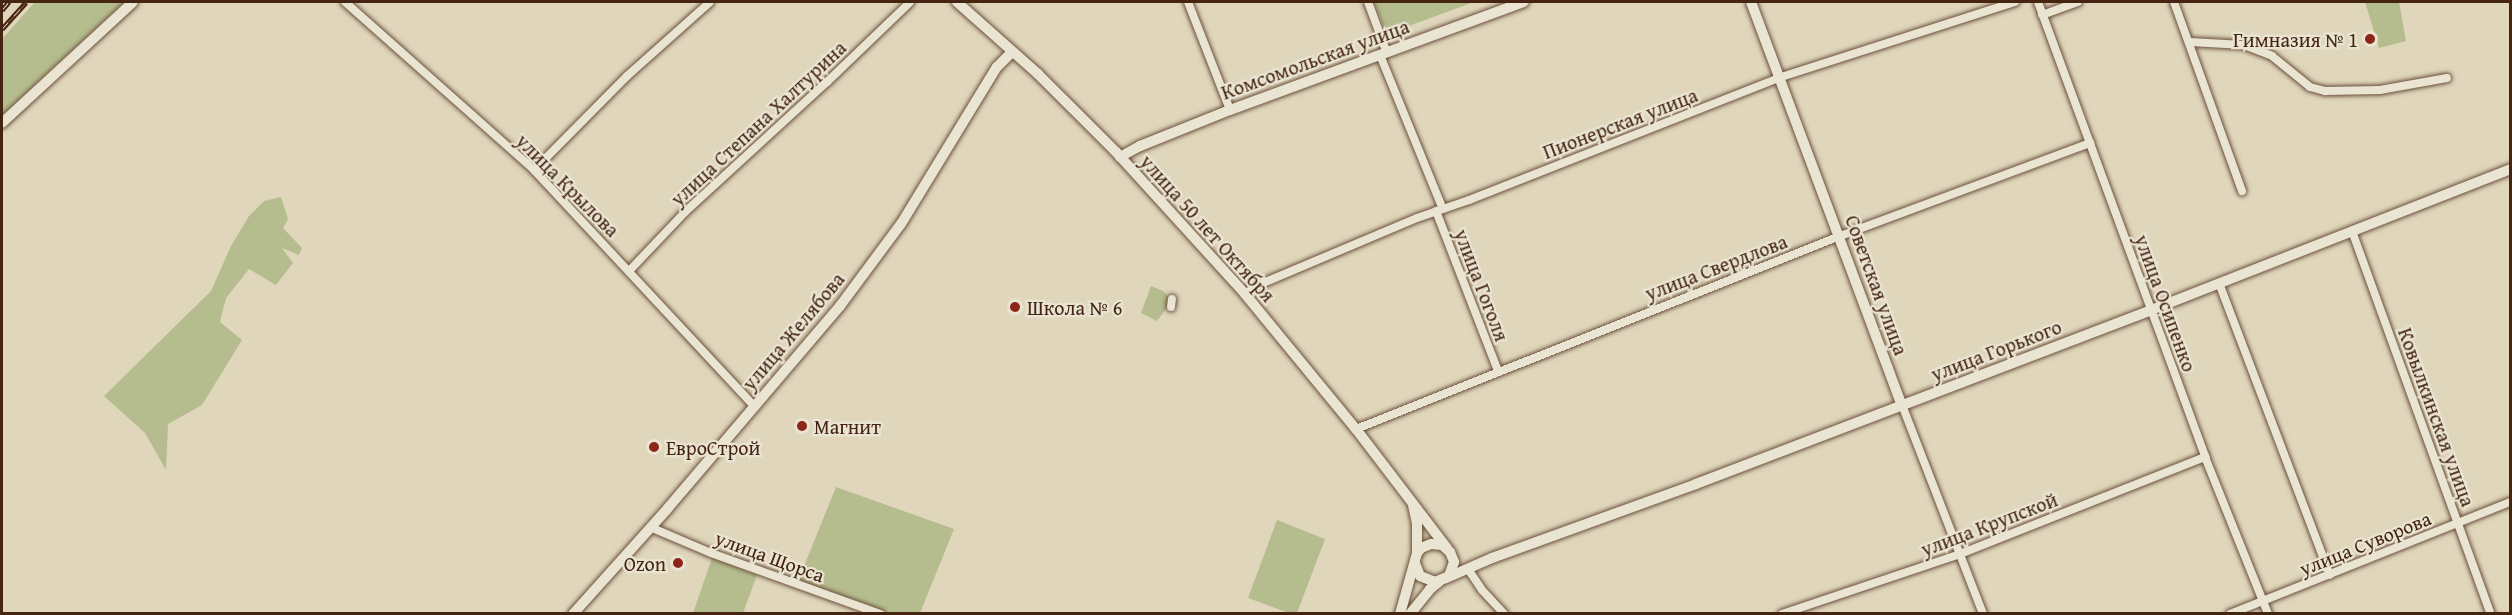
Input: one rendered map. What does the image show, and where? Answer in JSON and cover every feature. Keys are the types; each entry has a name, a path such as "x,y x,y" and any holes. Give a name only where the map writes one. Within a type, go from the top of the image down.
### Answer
{"main road":[{"path":"2,123 133,2"},
{"name":"улица 50 лет Октября","path":"957,2 1120,157 1245,294 1356,429 1448,550"},
{"name":"Комсомольская улица","path":"1120,157 1140,146 1230,110 1524,2"},
{"name":"Советская улица","path":"1751,2 1902,405"},
{"name":"улица Желябова","path":"573,614 827,322 894,234 997,67 1012,52"},
{"name":"улица Горького","path":"1442,580 1492,558 2219,284 2510,169"},
{"name":"улица 50 лет Октября","path":"1400,614 1416,558 1416,512 1411,499"},
{"path":"1410,614 1430,589 1442,580 1453,567 1448,550 1431,544 1416,558 1418,572 1424,579 1442,580"},
{"name":"улица Горького","path":"1448,550 1458,559 1467,562 1492,558"}],"street":[{"name":"улица Крылова","path":"345,2 534,170 630,270 753,405"},
{"path":"534,170 627,76 710,2"},
{"name":"улица Степана Халтурина","path":"630,270 686,211 827,82 910,2"},
{"path":"1188,2 1230,110"},
{"name":"улица Гоголя","path":"1368,2 1384,54 1498,371"},
{"name":"Пионерская улица","path":"1245,294 1256,286 1439,210 1778,78 2015,2"},
{"name":"улица Осипенко","path":"2038,2 2205,457 2268,614"},
{"path":"2042,15 2078,2"},
{"path":"2174,2 2242,191"},
{"path":"2190,42 2244,45 2272,56 2310,87 2325,91 2380,90 2447,78"},
{"name":"улица Свердлова","path":"1356,429 1840,236 2090,143"},
{"name":"Ковылкинская улица","path":"2352,231 2491,614"},
{"path":"2219,284 2330,575"},
{"name":"Советская улица","path":"1902,405 1983,614"},
{"name":"улица Крупской","path":"1782,614 1960,554 2205,457"},
{"name":"улица Суворова","path":"2230,614 2511,502"},
{"name":"улица Щорса","path":"650,527 722,557 880,614"},
{"path":"1468,569 1504,614"}],"green space":[{"path":"35,2 124,2 2,115 2,39"},
{"path":"1374,2 1474,2 1387,34"},
{"path":"2365,2 2399,2 2406,41 2379,48"},
{"path":"281,197 288,219 283,228 302,248 299,255 282,248 293,263 276,285 249,269 226,298 220,322 242,340 202,405 168,424 166,470 145,433 104,396 211,291 231,246 249,216 264,201"},
{"path":"1151,286 1163,291 1172,301 1157,321 1141,313"},
{"path":"836,487 954,529 920,613 889,613 798,581"},
{"path":"1277,520 1325,539 1297,613 1289,613 1248,598"},
{"path":"712,558 757,575 743,613 693,613"}],"railway":[{"path":"2,10 9,2"},
{"path":"2,29 26,2"}],"place":[{"name":"Гимназия № 1","path":"2370,39"},
{"name":"Школа № 6","path":"1015,307"},
{"name":"Магнит","path":"802,426"},
{"name":"ЕвроСтрой","path":"654,447"},
{"name":"Ozon","path":"678,563"}]}
